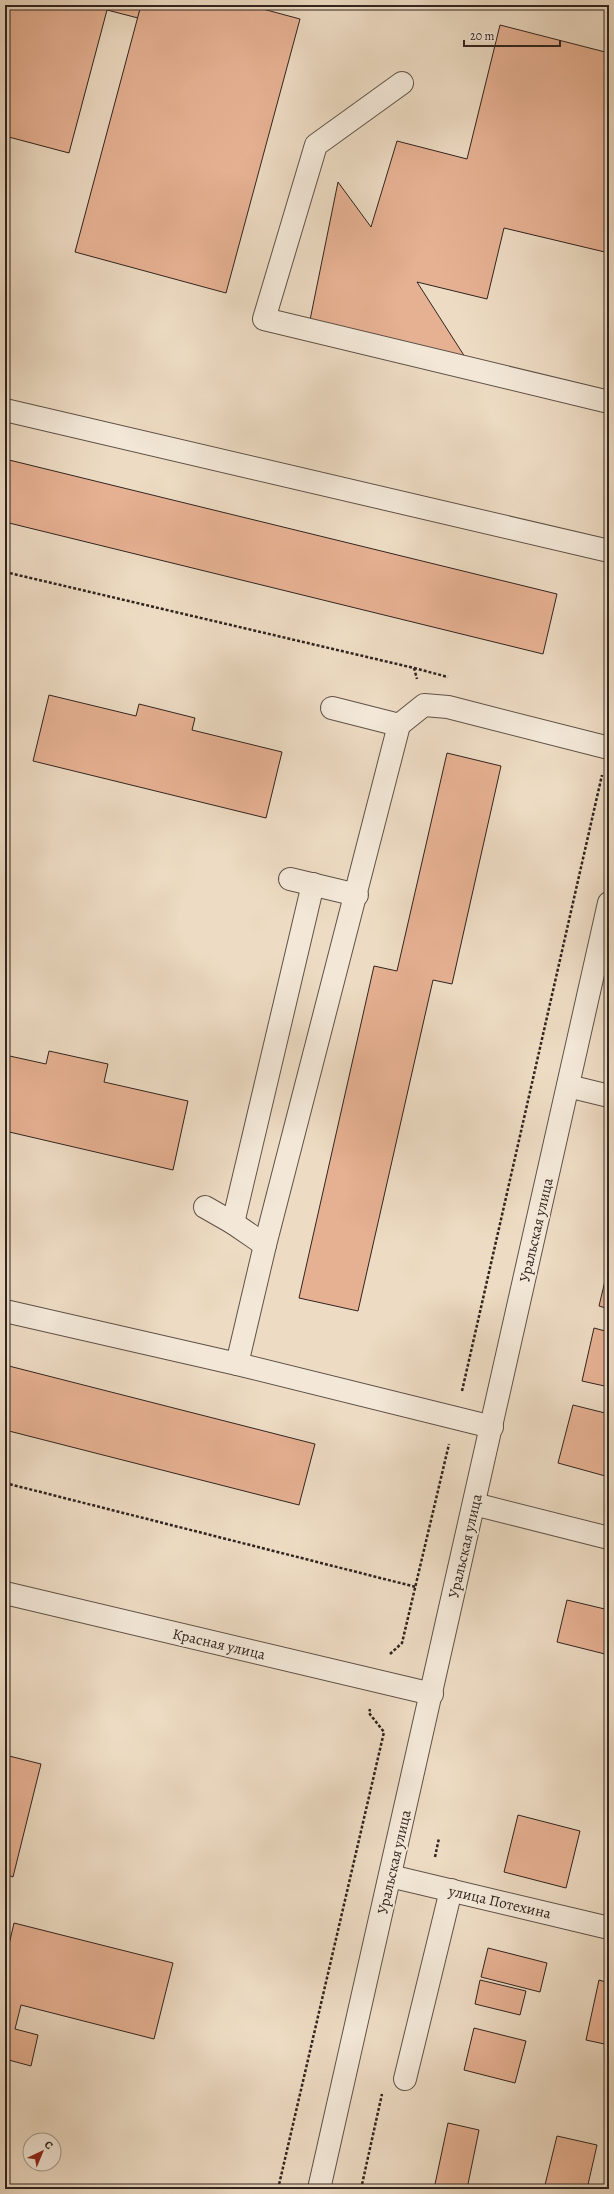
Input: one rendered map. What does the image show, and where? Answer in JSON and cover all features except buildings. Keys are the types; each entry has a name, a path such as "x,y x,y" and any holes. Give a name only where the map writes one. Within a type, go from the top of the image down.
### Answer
{"street":[{"path":"402,82 316,145 264,318 609,402"},
{"path":"5,410 609,551"},
{"path":"237,1364 265,1245 357,896 399,725 424,705 448,707 609,748"},
{"path":"332,708 399,725"},
{"path":"290,879 357,896"},
{"path":"233,1223 313,884"},
{"name":"Уральская улица","path":"319,2189 432,1694 609,903"},
{"path":"568,1086 609,1096"},
{"path":"205,1207 233,1223 265,1245"},
{"path":"5,1311 237,1364 492,1427"},
{"path":"474,1504 609,1538"},
{"name":"Красная улица","path":"5,1593 432,1694"},
{"name":"улица Потехина","path":"390,1876 609,1928"},
{"path":"405,2079 451,1890"}],"path":[{"path":"5,572 414,668 424,705"},
{"path":"278,2189 384,1732 369,1713 383,1661 402,1644 456,1418 603,772"},
{"path":"5,1483 416,1587"}]}
